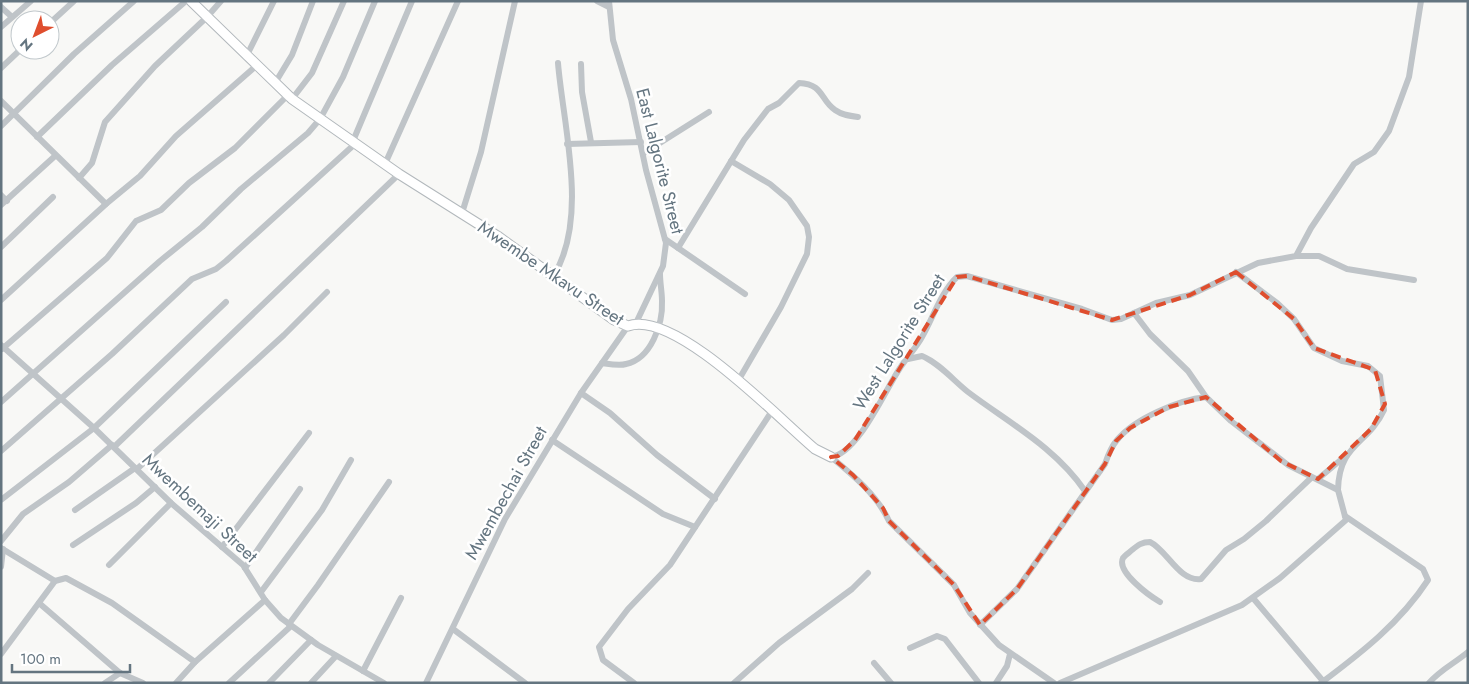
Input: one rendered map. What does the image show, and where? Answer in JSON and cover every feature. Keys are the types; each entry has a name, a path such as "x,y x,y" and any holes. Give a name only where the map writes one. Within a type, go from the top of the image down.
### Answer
{"street":[{"path":"20,10 31,1"},
{"path":"60,14 74,1"},
{"path":"1,126 134,1"},
{"path":"37,137 112,65 186,1"},
{"name":"Mwembe Mkavu Street","path":"191,1 246,57 290,97 385,164 554,274 614,320 659,329 698,348 815,449 831,457 853,474 883,508 889,521 954,585 970,613 980,625 1010,654 1054,683"},
{"path":"79,178 92,163 97,153 106,122 156,66 207,18 221,1"},
{"path":"246,57 274,1"},
{"path":"275,83 292,56 313,1"},
{"path":"2,348 107,258 136,221 161,210 189,183 235,148 290,97 312,73 344,1"},
{"path":"1,402 160,261 202,227 248,183 297,144 320,119 343,77 374,1"},
{"path":"1,451 192,279 216,269 226,261 354,142 412,1"},
{"path":"385,164 458,1"},
{"path":"462,213 481,152 515,1"},
{"path":"597,1 609,4"},
{"path":"1296,256 1311,228 1354,164 1374,152 1389,131 1409,77 1421,1"},
{"name":"East Lalgorite Street","path":"609,4 614,47 641,142 646,170 665,239 666,253 660,272 632,325"},
{"path":"1,28 10,19"},
{"path":"554,274 562,262 570,216 567,144 558,62"},
{"path":"581,64 582,92 591,142"},
{"path":"1,300 106,204 140,176 176,136 256,66"},
{"path":"678,248 731,161 768,109 779,103 799,83 814,86 824,95 833,109 841,114 858,117"},
{"path":"1,101 106,204"},
{"path":"644,154 708,112"},
{"path":"567,144 641,142"},
{"path":"1,195 4,203 55,156"},
{"path":"731,161 770,184 789,200 807,226 809,237 807,254 781,307 738,381"},
{"path":"1,541 23,514 70,482 113,446 400,174"},
{"path":"1,247 53,197"},
{"path":"665,239 745,294"},
{"name":"West Lalgorite Street","path":"831,457 838,456 855,440 901,366 908,359 948,288 957,277 962,276 1082,309 1112,320 1121,319 1156,303 1190,295 1236,272 1271,259 1320,256 1346,269 1414,280"},
{"path":"602,363 626,364 639,358 659,329 662,302 660,272"},
{"path":"1160,602 1146,594 1126,572 1122,561 1124,556 1140,544 1150,542 1180,571 1193,578 1201,578 1226,550 1244,539 1314,479 1344,458 1371,429 1384,410 1380,376 1368,366 1342,361 1314,348 1294,319 1284,309 1236,272"},
{"path":"74,510 136,469 284,335 327,292"},
{"path":"1,500 94,428 226,302"},
{"path":"1134,313 1150,334 1188,372 1206,397 1275,456 1314,479 1338,490"},
{"name":"Mwembechai Street","path":"426,683 505,519 581,393 632,325"},
{"name":"Mwembemaji Street","path":"2,348 61,398 171,503 245,568 265,600 290,625 336,656 384,683"},
{"path":"908,359 922,356 937,366 979,400 1046,448 1066,466 1085,491"},
{"path":"581,393 610,413 657,455 715,499"},
{"path":"980,625 1017,589 1105,464 1116,441 1130,428 1169,407 1188,400 1206,397"},
{"path":"634,683 603,660 599,646 628,609 670,565 772,411"},
{"path":"222,547 309,433"},
{"path":"552,440 663,514 695,527"},
{"path":"1060,683 1222,615 1253,598 1342,524 1345,516 1338,490 1344,458"},
{"path":"261,592 322,510 351,460"},
{"path":"228,683 290,625 389,482"},
{"path":"73,545 136,503 155,487"},
{"path":"245,568 300,489"},
{"path":"109,565 171,503"},
{"path":"1253,598 1322,682 1353,659 1396,621 1428,580 1423,569 1345,516"},
{"path":"1,566 2,548 55,581"},
{"path":"734,683 779,643 852,589 868,573"},
{"path":"1,654 55,581 66,578 100,596 195,662"},
{"path":"363,671 402,598"},
{"path":"176,683 195,662 265,600"},
{"path":"39,603 120,673 143,683"},
{"path":"453,628 525,683"},
{"path":"910,648 937,636 945,638 979,683"},
{"path":"268,683 311,640"},
{"path":"1429,683 1438,673 1452,666 1468,652"},
{"path":"996,683 1007,666 1010,654"},
{"path":"311,683 336,656"},
{"path":"874,664 891,683"},
{"path":"105,683 120,673"}],"highlighted area":[{"path":"1236,272 1294,319 1314,348 1375,370 1385,404 1371,429 1318,479 1281,461 1206,397 1169,407 1130,428 1116,441 1105,464 1017,589 980,625 954,585 889,521 883,508 853,475 831,457 838,456 855,440 957,277 967,276 1112,320 1190,295"}]}
